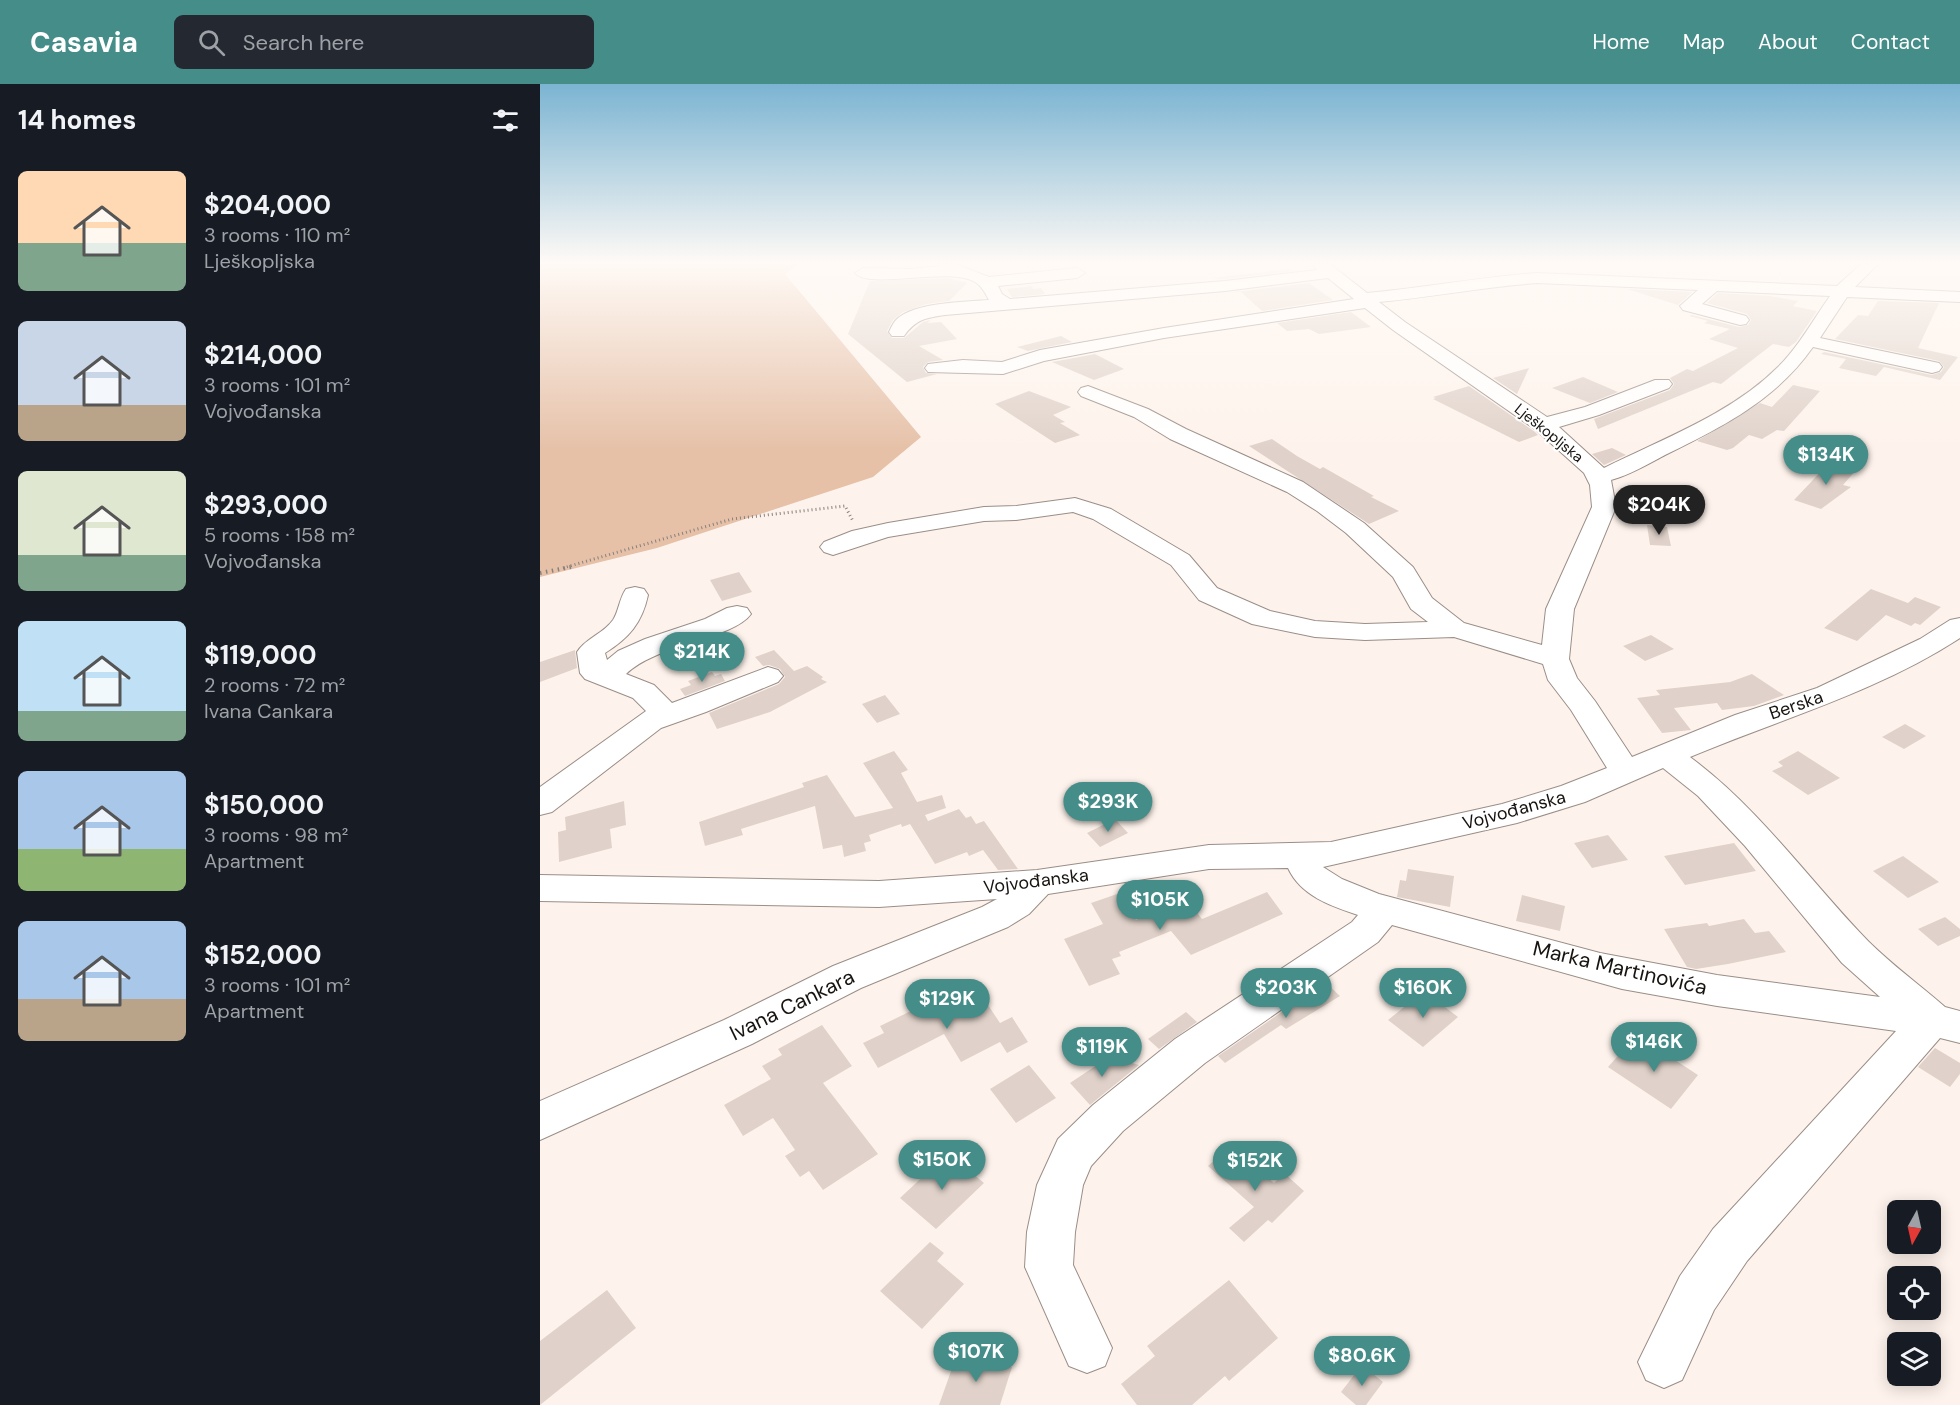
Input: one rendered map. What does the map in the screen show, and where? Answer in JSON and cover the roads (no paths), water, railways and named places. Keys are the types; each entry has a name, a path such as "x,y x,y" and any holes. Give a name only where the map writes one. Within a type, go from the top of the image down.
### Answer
{"street":[{"path":"897,332 901,326"},
{"path":"934,368 963,366 1003,368 1040,356 1209,326"},
{"name":"Lješkopljska","path":"1399,326 1544,425 1585,461 1598,477 1605,495 1604,507 1560,609 1555,659"},
{"path":"1598,477 1612,473 1744,403 1771,385 1810,341 1820,326"},
{"path":"1810,341 1932,367"},
{"path":"1544,425 1592,411 1662,384"},
{"path":"1088,392 1141,413 1178,434 1295,487 1325,506 1355,528 1404,573 1421,603 1454,630"},
{"path":"833,547 861,536 984,514 1016,513 1075,504 1102,514 1180,560 1208,594 1262,618 1315,629 1398,632 1454,630 1508,643 1555,659 1563,680 1584,707 1626,773"},
{"path":"635,595 626,624 591,652 595,673 629,684 648,694 658,703 663,715"},
{"path":"607,678 617,666 642,649 713,626 737,614"},
{"name":"Berska","path":"1626,773 1746,722 1828,694 1930,645 1960,626"},
{"path":"540,804 650,721 695,706 768,676"},
{"path":"1664,1362 1697,1293 1730,1245 1951,1030 1856,953 1710,788 1668,756"},
{"name":"Vojvođanska","path":"540,888 879,894 1036,883 1209,856 1236,854 1303,857 1331,854 1505,815 1574,794 1626,773"},
{"name":"Marka Martinovića","path":"1303,857 1307,872 1317,882 1384,909 1642,978 1951,1030"},
{"name":"Ivana Cankara","path":"540,1121 738,1032 848,977 1006,912 1025,898 1036,883"},
{"path":"1087,1348 1049,1267 1051,1232 1060,1185 1074,1153 1108,1118 1190,1051 1365,932 1384,909"}]}
